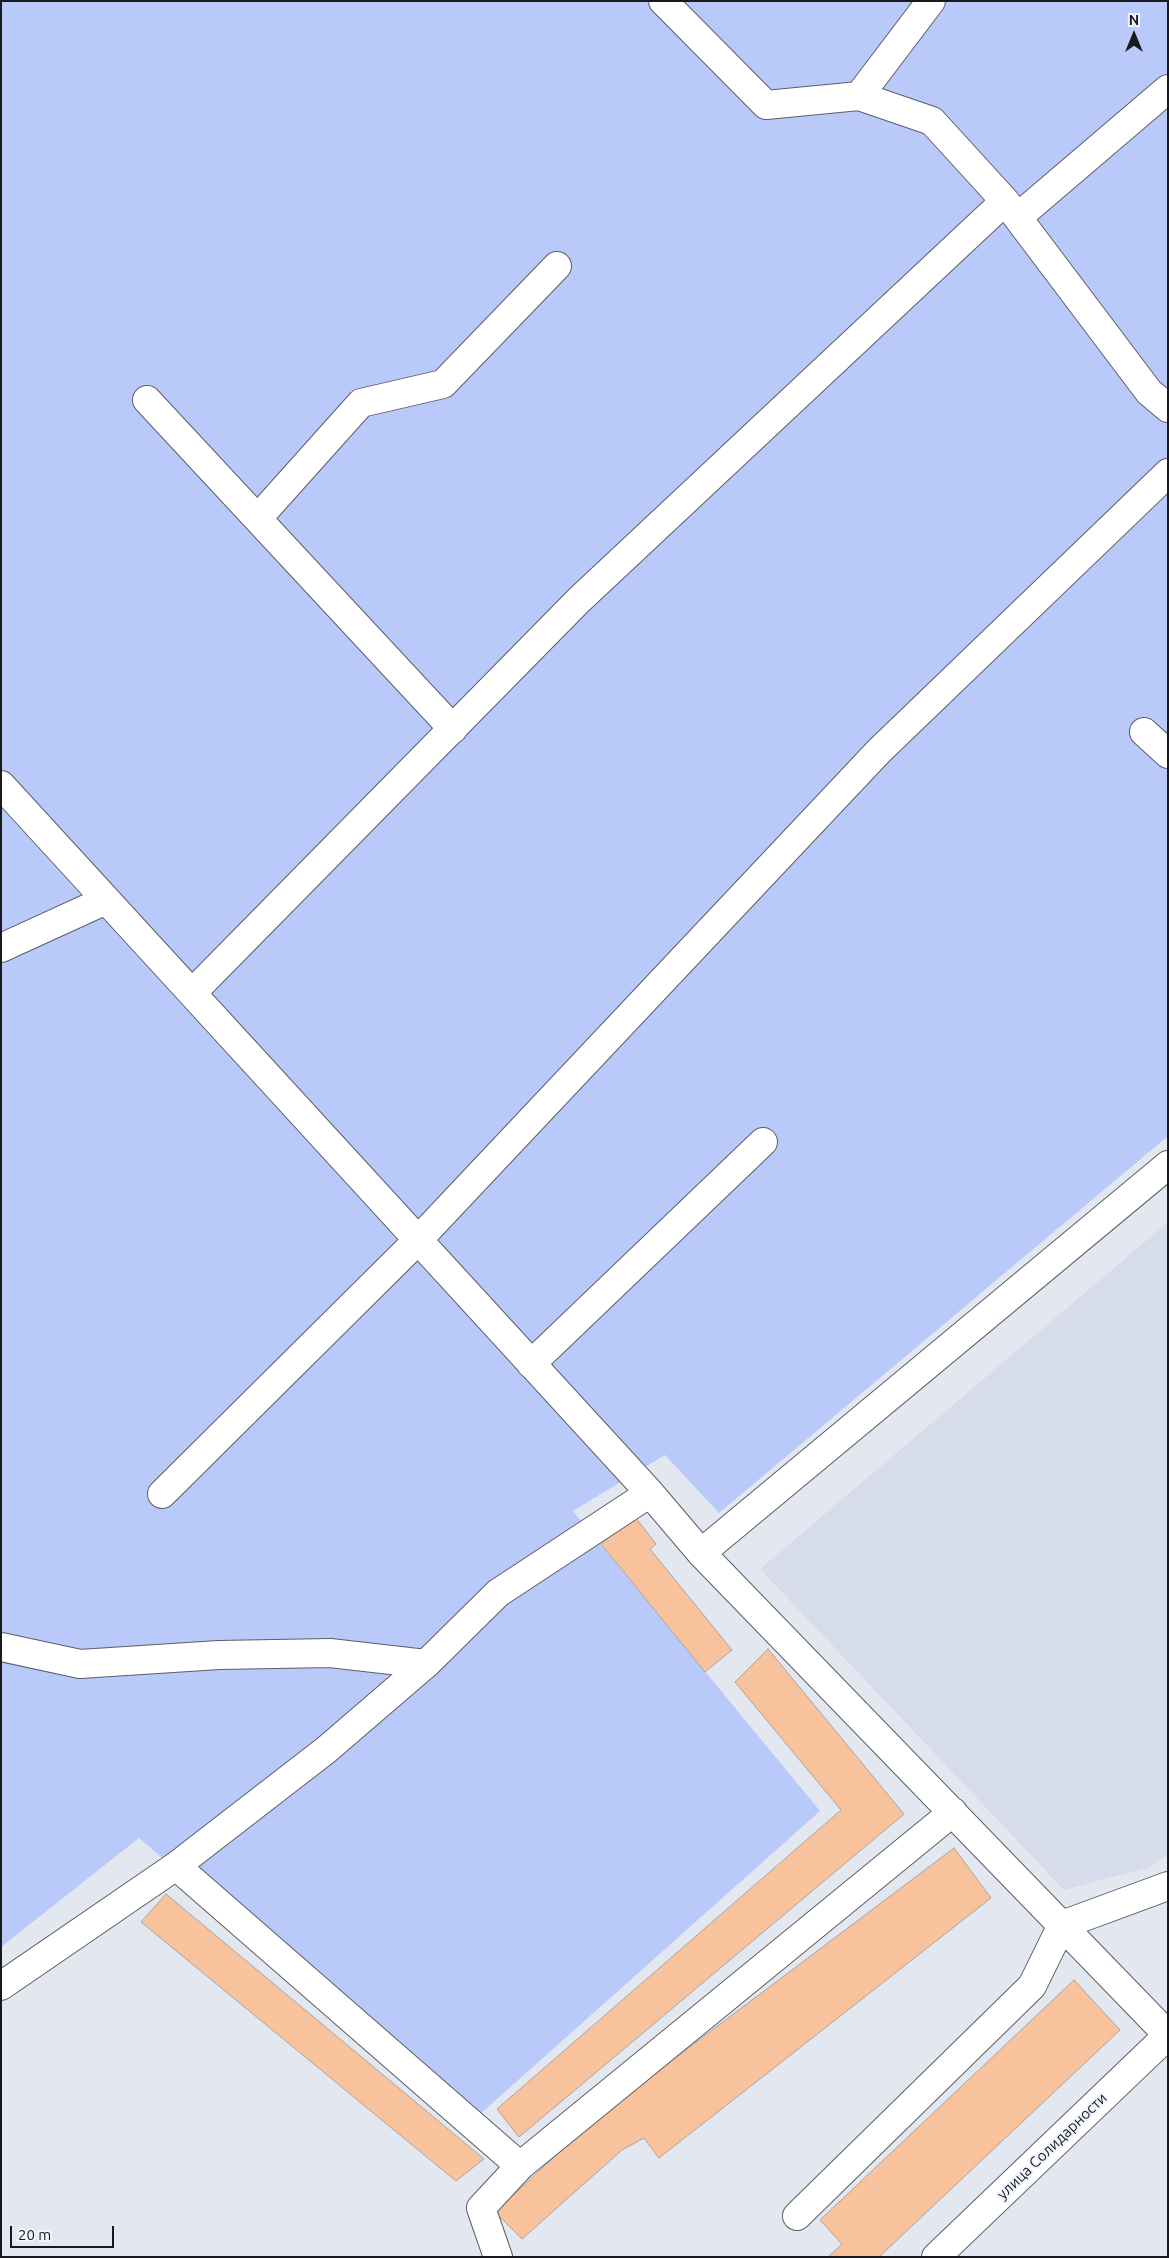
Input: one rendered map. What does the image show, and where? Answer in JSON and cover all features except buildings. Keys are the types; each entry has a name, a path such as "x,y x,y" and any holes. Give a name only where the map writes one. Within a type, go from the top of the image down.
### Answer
{"street":[{"path":"663,1 766,105 859,96 932,121 1011,209 1149,392 1168,408"},
{"path":"859,96 930,1"},
{"path":"192,993 579,600 1011,209 1168,89"},
{"path":"258,518 361,403 444,384 557,266"},
{"path":"147,400 453,729"},
{"path":"162,1494 418,1240 879,751 1168,473"},
{"path":"1144,732 1168,754"},
{"path":"1,785 532,1364 702,1553 1168,2035"},
{"path":"1,948 106,900"},
{"path":"532,1364 763,1142"},
{"path":"702,1553 1168,1166"},
{"path":"1,1986 176,1866 326,1750 426,1664 498,1593 650,1494"},
{"path":"1,1647 80,1664 219,1655 330,1653 426,1664"},
{"path":"498,2257 480,2208 520,2166 953,1812"},
{"path":"176,1866 520,2166"},
{"path":"797,2216 1032,1986 1062,1925 1168,1886"},
{"name":"улица Солидарности","path":"936,2257 1168,2035"}],"shaded area":[{"path":"1,1 1168,1 1168,1136 719,1513 665,1455 573,1511 820,1811 470,2123 139,1838 1,1947"},
{"path":"1168,1222 1168,1854 1150,1867 1064,1890 760,1569"}]}
